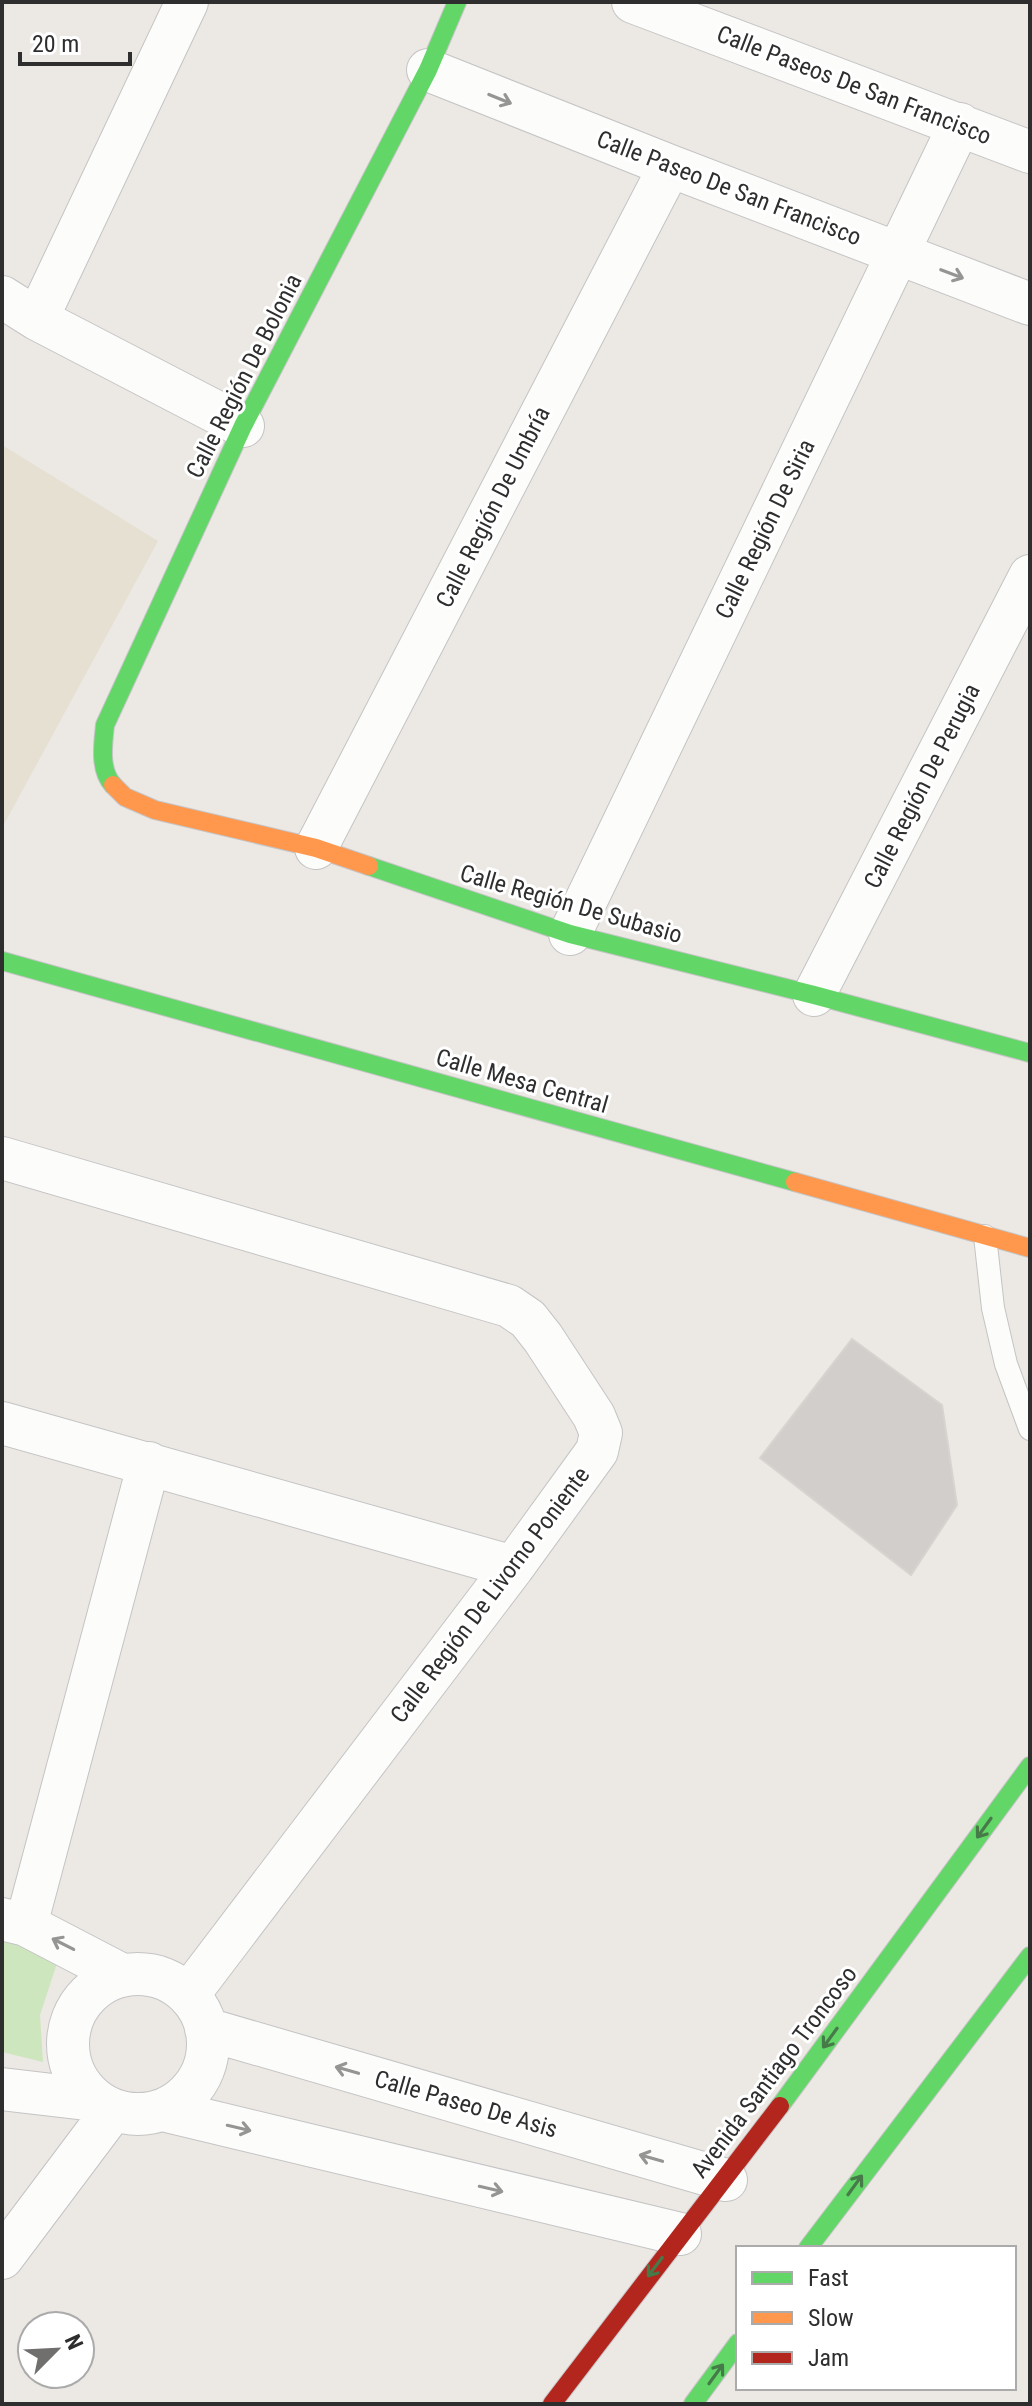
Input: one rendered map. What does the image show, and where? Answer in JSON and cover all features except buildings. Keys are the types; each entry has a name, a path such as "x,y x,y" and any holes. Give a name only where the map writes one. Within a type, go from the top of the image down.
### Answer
{"main road":[{"name":"Calle Región De Bolonia","path":"108,780 102,752 105,725 243,426 428,70 457,2"},
{"name":"Calle Región De Subasio","path":"108,780 125,797 155,810 316,848 570,934 1030,1053"},
{"name":"Calle Mesa Central","path":"2,961 1030,1248"},
{"name":"Avenida Santiago Troncoso","path":"552,2404 680,2234 726,2180 1030,1766"},
{"path":"809,2246 1030,1956"},
{"path":"693,2404 736,2346"}],"street":[{"path":"37,319 187,2"},
{"name":"Calle Paseos De San Francisco","path":"633,2 1030,152"},
{"name":"Calle Paseo De San Francisco","path":"428,70 1030,304"},
{"name":"Calle Región De Siria","path":"570,934 960,124"},
{"name":"Calle Región De Umbría","path":"316,848 670,166"},
{"path":"2,297 37,319 243,426"},
{"name":"Calle Región De Perugia","path":"814,995 1030,576"},
{"name":"Calle Región De Livorno Poniente","path":"2,1158 509,1306 528,1319 543,1338 594,1416 601,1433 597,1451 197,2012"},
{"path":"2,1423 513,1567"},
{"path":"122,1975 14,1922 149,1463"},
{"path":"2,2089 146,2114 180,2101 204,2069 208,2049 197,2012 174,1983 140,1973 122,1975 101,1983 84,1998 72,2018 67,2040 70,2063 80,2084 104,2105"},
{"name":"Calle Paseo De Asis","path":"197,2012 726,2180"},
{"path":"2,2258 104,2105"},
{"path":"163,2110 680,2234"}],"lane":[{"path":"985,1236 996,1322 1006,1364 1030,1429"}],"shaded area":[{"path":"2,445 158,541 2,828"}],"green space":[{"path":"2,1941 59,1957 40,2015 43,2062 2,2052"}],"traffic: fast":[{"path":"113,785 104,764 105,725 243,426 428,70 457,2"},
{"path":"369,866 570,934 1030,1053"},
{"path":"2,961 795,1182"},
{"path":"780,2106 1030,1766"},
{"path":"810,2246 1030,1956"},
{"path":"693,2404 736,2346"}],"traffic: slow":[{"path":"113,785 125,797 155,810 316,848 369,866"},
{"path":"795,1182 1030,1248"}],"traffic: jam":[{"path":"552,2404 780,2106"}]}
